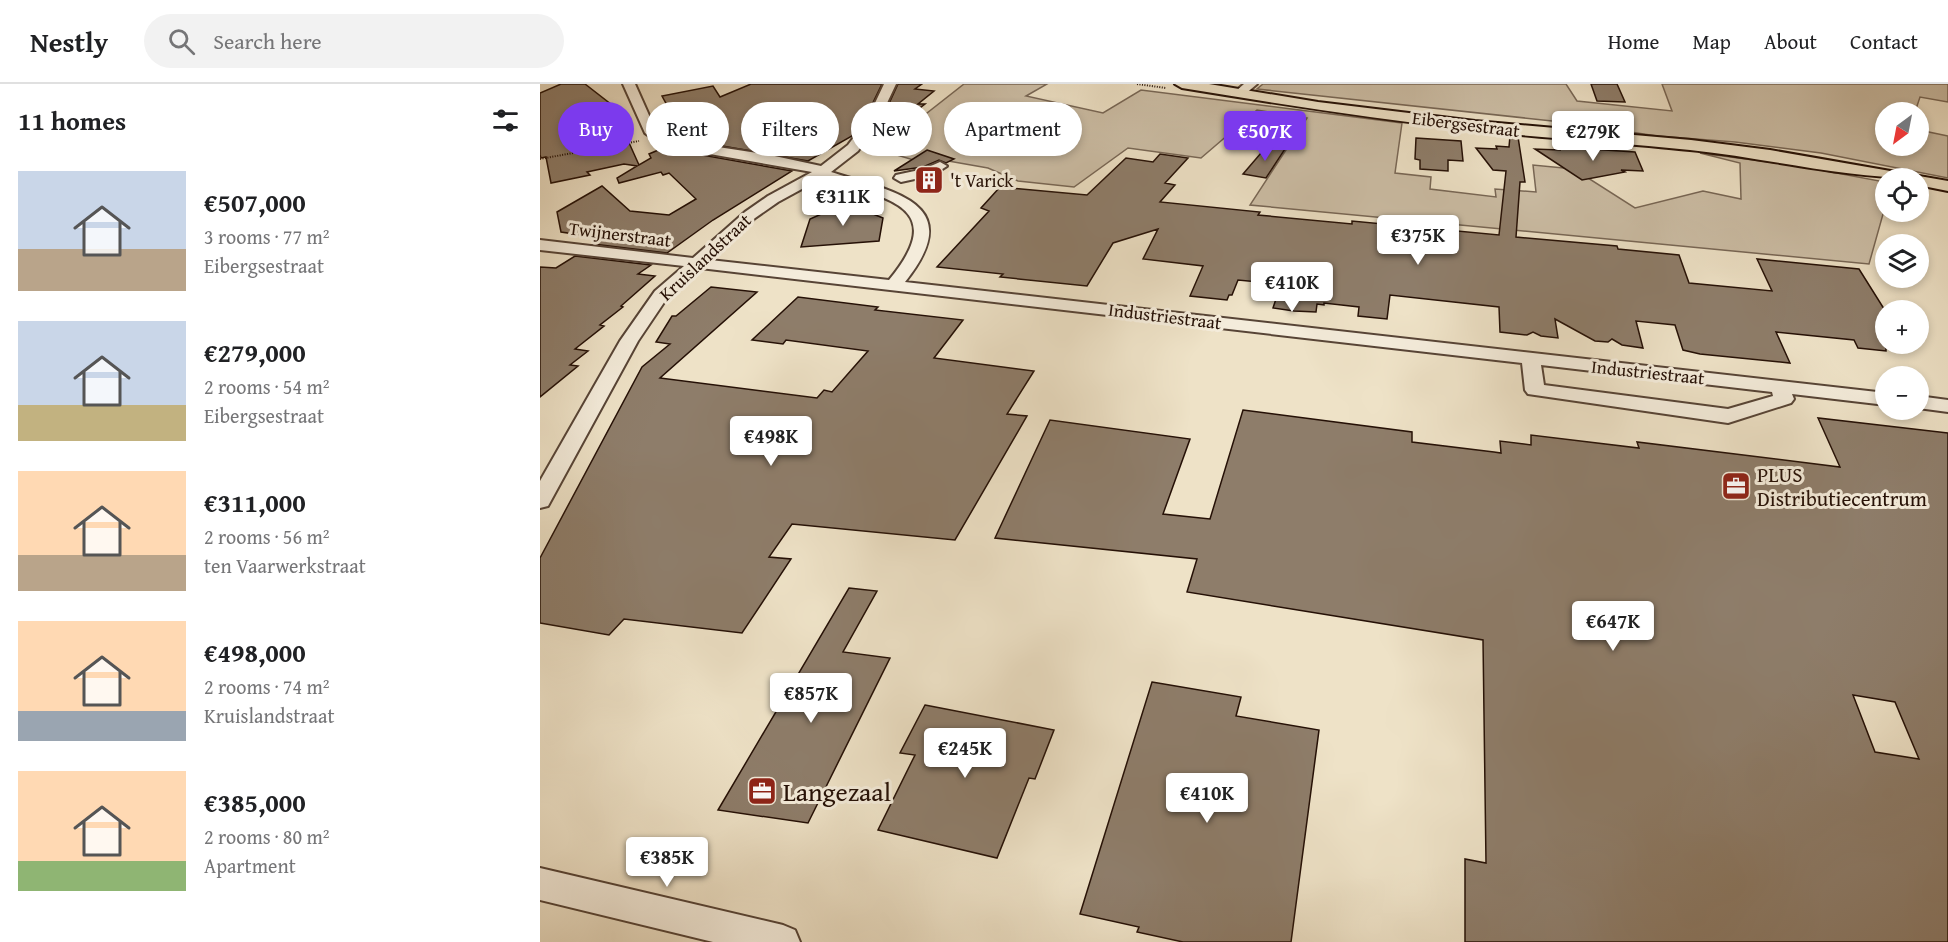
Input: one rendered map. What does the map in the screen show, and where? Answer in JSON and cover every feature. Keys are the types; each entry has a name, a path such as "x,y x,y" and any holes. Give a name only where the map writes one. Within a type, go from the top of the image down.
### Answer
{"main road":[{"name":"Eibergsestraat","path":"1182,84 1246,88 1464,124 1691,145 1875,172"},
{"path":"1929,182 1948,186"}],"street":[{"path":"629,84 646,122"},
{"name":"Kruislandstraat","path":"543,489 629,341 661,296 694,263 750,215 773,199 823,172 840,159 864,135 890,84"},
{"path":"729,153 770,159 823,172 899,199 910,206 921,216 924,228 922,240 909,266 894,285"},
{"path":"901,178 928,172 940,166"},
{"name":"Twijnerstraat","path":"540,245 694,263"},
{"name":"Industriestraat","path":"694,263 1875,398"},
{"path":"1531,359 1534,390 1728,416 1784,399 1780,387"},
{"path":"1929,403 1948,406"},
{"path":"540,884 783,942"}],"path":[{"path":"540,159 646,140"}],"shaded area":[{"path":"964,84 1047,84 1026,96 1053,102 944,102 944,156 1082,156 1082,108 1103,113 1141,90 1402,123 1395,173 1431,177 1430,189 1496,197 1495,189 1536,192 1533,165 1574,169 1635,208 1703,191 1741,199 1740,163 1700,153 1799,166 1875,180 1875,222 1881,222 1877,234 1875,234 1869,264 1250,205 1307,118 1257,110 1201,158 1128,148 1074,187 1018,181 988,168 937,159 917,161 900,156 932,156 932,109"},
{"path":"1263,84 1566,84 1577,101 1672,111 1662,84 1948,84 1948,102 1920,97 1918,102 1875,102 1875,156 1929,156 1929,132 1948,136 1948,178 1929,174 1929,168 1897,168 1821,153 1257,89"}],"building":[{"path":"561,84 585,84 608,102 558,102 558,156 634,156 634,154 639,165 651,158 650,156 708,156 792,171 713,220 667,253 593,244 602,238 561,232 557,212 602,186 630,211 669,215 696,199 669,173 663,175 661,172 619,183 617,178 637,166 624,164 587,172 590,175 551,183 546,157 541,158 540,155 540,93"},
{"path":"751,84 882,84 873,102 851,102 851,137 839,143 839,102 741,102 741,149 729,147 729,102 665,102 662,96 713,86 720,97"},
{"path":"898,84 922,84 915,89 934,91 920,102 890,102"},
{"path":"1591,84 1617,84 1625,102 1597,101"},
{"path":"1510,136 1518,137 1525,182 1520,182 1516,237 1617,246 1618,249 1679,255 1689,283 1772,291 1757,259 1859,269 1878,300 1875,300 1875,350 1858,348 1854,340 1776,332 1790,363 1700,354 1683,350 1675,325 1636,321 1643,348 1622,345 1612,339 1608,342 1595,341 1555,319 1558,338 1541,336 1533,332 1527,335 1500,332 1499,307 1390,295 1387,319 1358,316 1359,307 1324,303 1324,305 1317,304 1316,312 1294,311 1273,308 1281,284 1238,280 1232,295 1229,295 1227,300 1190,296 1203,266 1143,259 1158,229 1113,243 1087,286 1000,277 1003,274 937,267 989,211 981,208 1000,187 1087,195 1126,158 1153,162 1160,154 1188,158 1165,183 1175,185 1160,202 1260,212 1258,215 1499,235 1506,171 1493,170 1476,148 1509,147"},
{"path":"1416,138 1461,141 1463,161 1448,160 1448,171 1420,169 1420,160 1415,159"},
{"path":"1267,146 1285,149 1266,178 1243,174"},
{"path":"1559,147 1635,152 1643,171 1621,170 1625,172 1582,180 1535,149 1560,150"},
{"path":"932,152 954,159 946,163 939,160 923,167 894,171 918,156 932,156"},
{"path":"779,156 817,156 808,161"},
{"path":"846,203 883,218 879,241 801,247 810,219"},
{"path":"575,256 651,265 638,274 655,276 621,306 623,307 600,325 604,326 575,349 588,351 570,365 578,366 540,397 540,267 556,268"},
{"path":"711,287 757,292 660,378 817,398 824,390 832,392 868,351 786,340 783,344 752,340 798,297 878,307 875,310 963,320 934,358 1034,371 1007,414 1027,416 955,540 792,524 769,557 791,559 742,633 624,619 609,635 540,623 540,558 642,367 670,344 656,342 672,316 676,316"},
{"path":"1243,410 1412,432 1412,442 1501,453 1500,441 1531,445 1531,435 1639,448 1637,442 1840,467 1818,418 1948,433 1948,942 1465,942 1465,859 1486,863 1483,640 1187,592 1197,559 995,538 1050,420 1190,439 1163,514 1210,519","holes":["1853,695 1895,702 1919,759 1875,752"]},
{"path":"849,588 877,591 843,652 890,658 808,823 718,810"},
{"path":"1152,682 1241,697 1236,716 1319,730 1291,942 1183,942 1137,932 1139,927 1080,914"},
{"path":"925,705 1054,730 1035,779 1029,778 997,858 878,830 915,755 900,753"}],"place":[{"name":"'t Varick","path":"929,180"},
{"name":"PLUS Distributiecentrum","path":"1736,486"},
{"name":"Langezaal","path":"762,791"}]}
